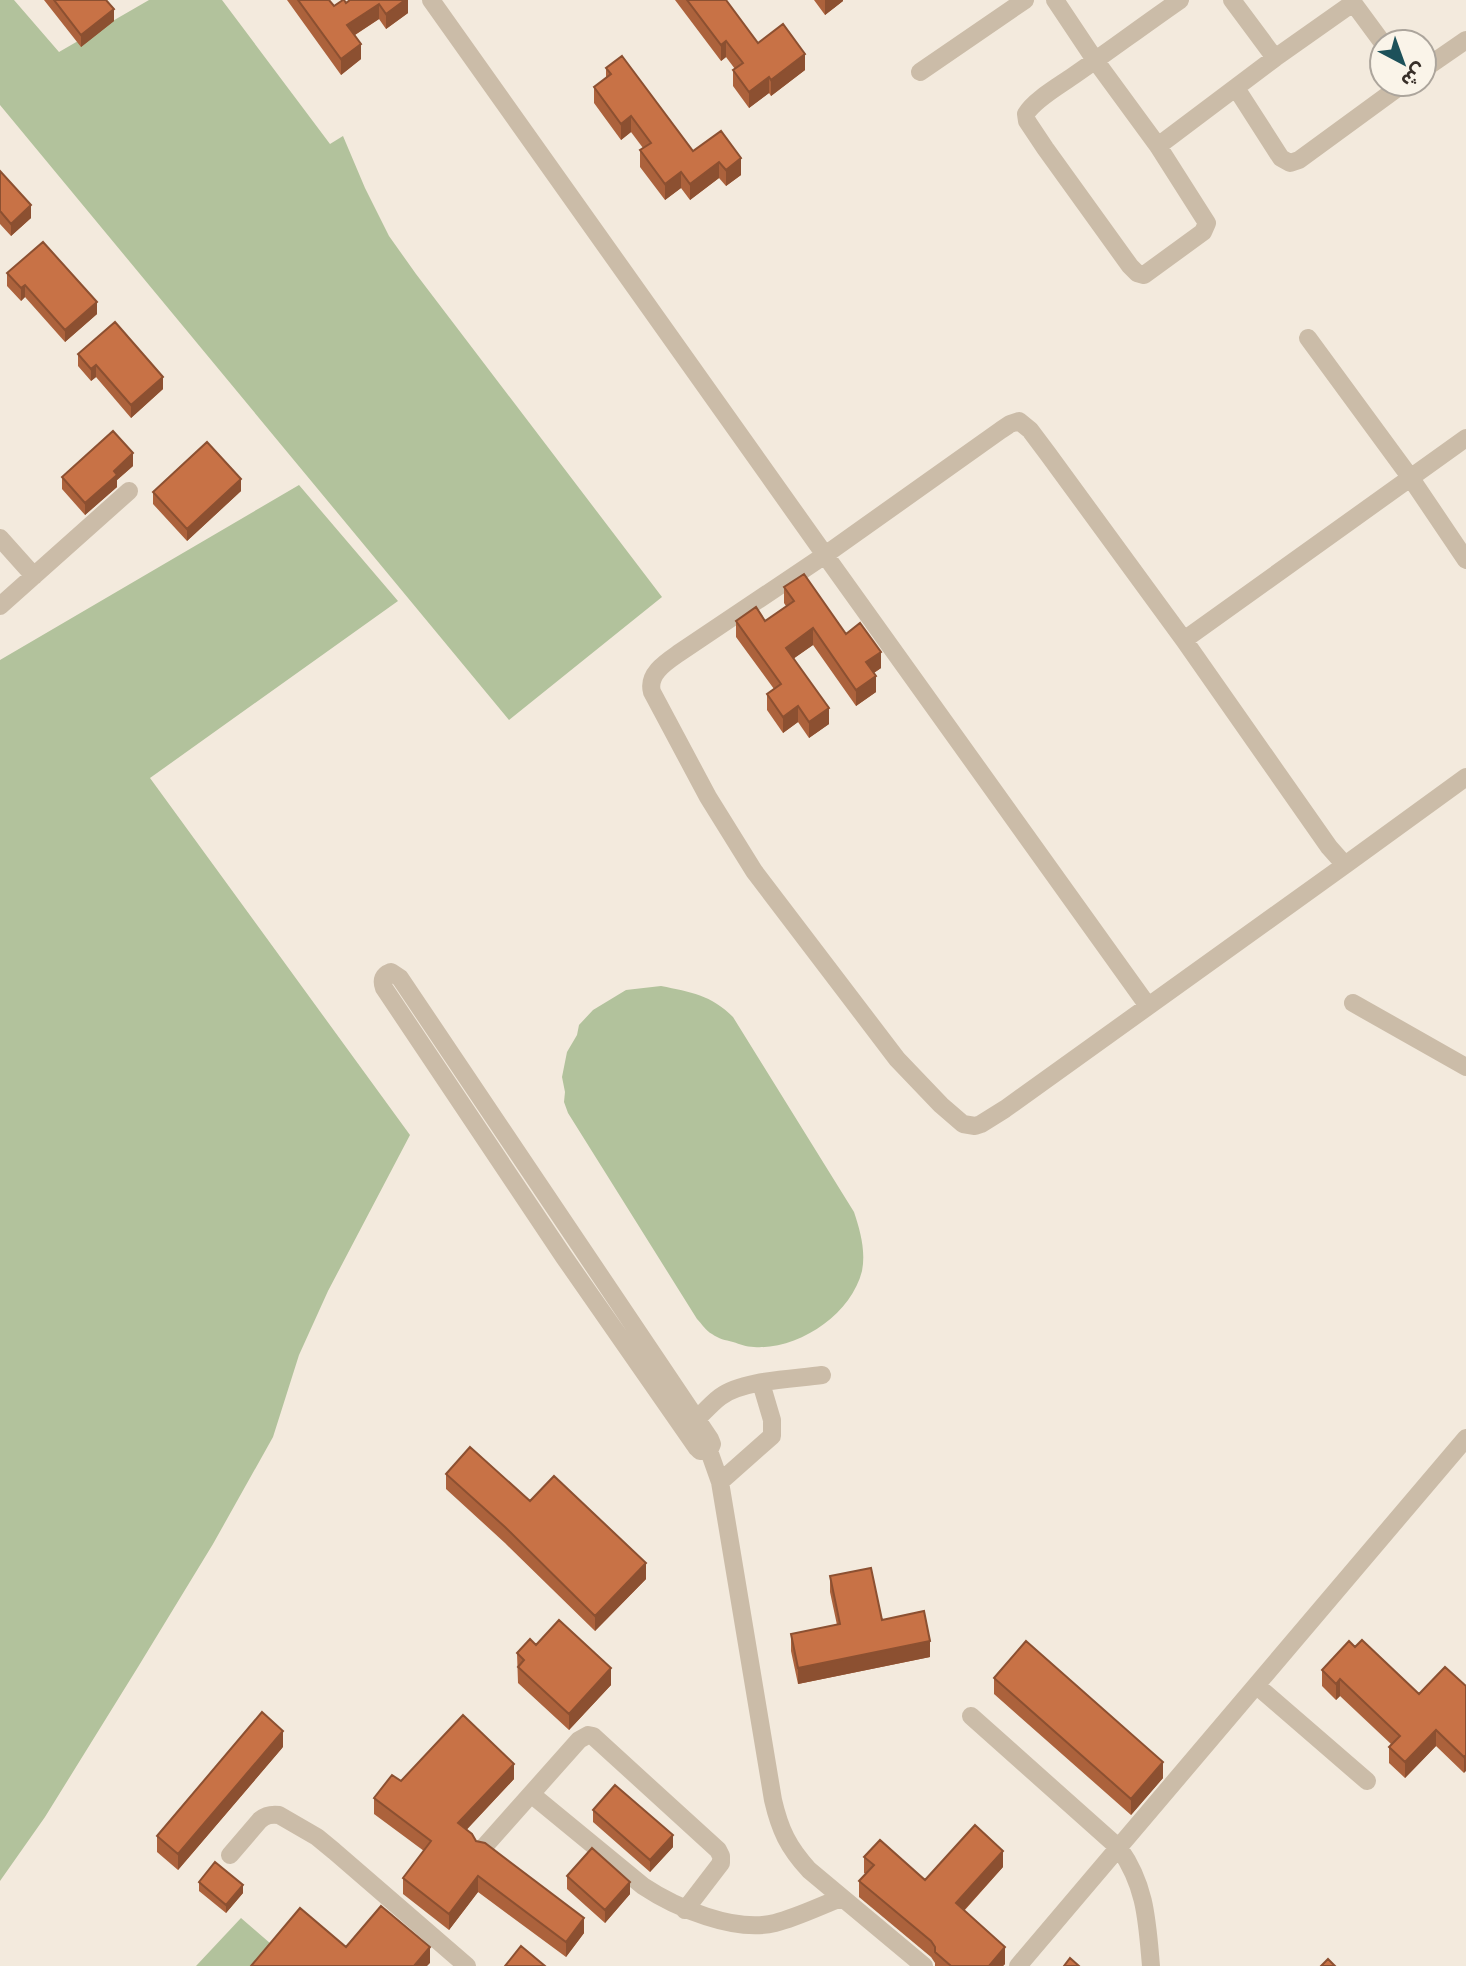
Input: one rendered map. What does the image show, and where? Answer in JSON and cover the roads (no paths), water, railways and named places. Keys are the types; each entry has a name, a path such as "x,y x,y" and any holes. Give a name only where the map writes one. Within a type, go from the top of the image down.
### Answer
{"street":[{"path":"431,0 1148,1006"},
{"path":"920,72 1025,0"},
{"path":"1055,0 1095,60 1158,146 1208,226 1179,251 1147,274 1140,275 1106,234 1026,117 1030,108 1095,60 1180,0"},
{"path":"1232,0 1275,58"},
{"path":"1158,146 1352,1 1372,28"},
{"path":"1438,59 1466,40"},
{"path":"1236,88 1281,158 1290,163 1299,160 1384,98"},
{"path":"1308,338 1410,477 1466,560"},
{"path":"1345,865 1325,841 1184,640 1030,430 1019,421 1001,430 825,555 678,653 664,664 651,683 652,692 708,797 776,901 897,1059 963,1124 975,1126 989,1120 1345,865 1466,777"},
{"path":"1184,640 1466,438"},
{"path":"0,606 129,491"},
{"path":"0,538 34,576"},
{"path":"709,1451 700,1451 697,1448 564,1257 384,988 382,983 386,974 391,972 400,978 582,1246 712,1444 709,1451 720,1482 778,1822 796,1856 809,1870 923,1966"},
{"path":"1353,1003 1466,1067"},
{"path":"564,1257 582,1246"},
{"path":"697,1419 722,1395 744,1386 822,1375"},
{"path":"720,1482 772,1436 772,1420 761,1383"},
{"path":"1018,1966 1466,1438"},
{"path":"1257,1686 1367,1781"},
{"path":"971,1716 1119,1848 1133,1869 1142,1892 1151,1966"},
{"path":"483,1848 579,1740 588,1735 593,1736 718,1850 721,1863 685,1910"},
{"path":"531,1794 643,1885 685,1910 756,1925 783,1920 841,1898"},
{"path":"230,1855 260,1820 265,1816 279,1815 317,1837 467,1966"}]}
